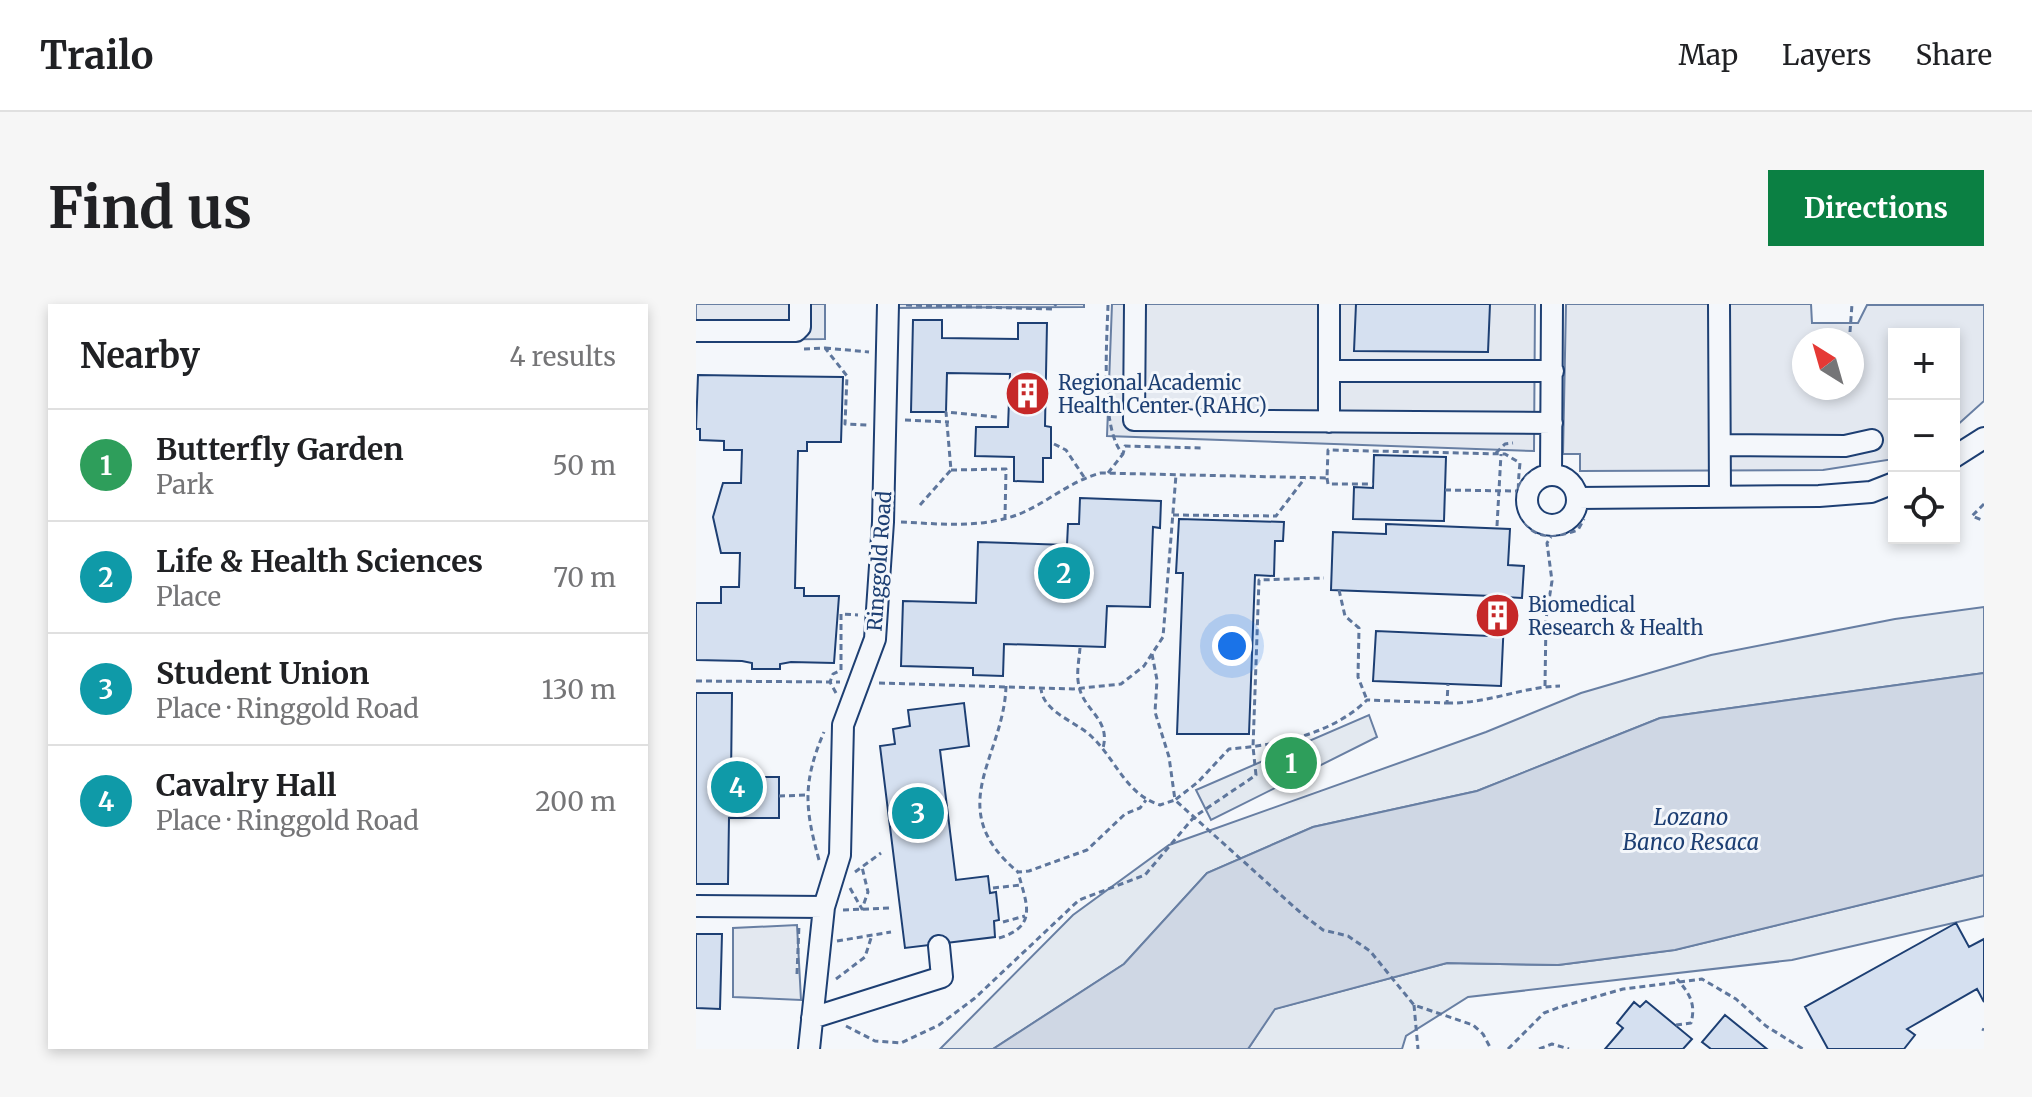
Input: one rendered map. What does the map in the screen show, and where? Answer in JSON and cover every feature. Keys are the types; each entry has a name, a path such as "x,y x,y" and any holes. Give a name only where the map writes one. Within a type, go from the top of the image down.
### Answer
{"street":[{"path":"696,331 796,331 800,327 800,304"},
{"name":"Ringgold Road","path":"809,1049 819,1016 829,909 840,855 843,725 875,639 883,522 888,304"},
{"path":"1135,304 1134,420 1552,423"},
{"path":"1329,304 1329,422"},
{"path":"1546,471 1569,482 1577,498 1573,514 1561,524 1546,525 1532,517 1528,494 1546,471 1552,423 1552,304"},
{"path":"1719,304 1720,496"},
{"path":"1329,371 1553,371"},
{"path":"1960,453 1984,438"},
{"path":"1721,445 1845,446 1872,440"},
{"path":"1577,498 1819,496 1871,492 1888,485"},
{"path":"696,906 829,909"},
{"path":"819,1016 942,977 939,946"}],"path":[{"path":"1850,328 1852,304"},
{"path":"825,348 847,376 845,424 867,425"},
{"path":"796,349 869,352"},
{"path":"920,505 951,470 946,412 997,417"},
{"path":"897,420 949,422"},
{"path":"1495,454 1505,444 1515,443"},
{"path":"1054,444 1066,450 1084,477"},
{"path":"1373,484 1328,484 1328,450 1501,454 1520,463 1517,488 1523,522 1535,532 1552,536 1578,530 1584,519"},
{"path":"1108,473 1123,454"},
{"path":"1497,526 1501,454"},
{"path":"951,470 1006,469 1005,518"},
{"path":"1445,490 1500,491 1517,488 1546,471"},
{"path":"894,522 988,524 1055,496 1084,477 1108,473 1327,478"},
{"path":"875,683 1079,688 1121,684 1144,666 1163,637 1176,475"},
{"path":"1173,515 1276,516 1305,478"},
{"path":"1984,504 1972,516 1984,521"},
{"path":"1545,686 1546,619 1552,581 1547,543 1552,536"},
{"path":"819,1016 875,1041 901,1043 939,1025 975,998 1079,900 1145,875 1194,817 1256,775 1253,747 1259,580 1324,578"},
{"path":"1339,590 1345,616 1359,628 1358,677 1367,700"},
{"path":"841,670 841,614 862,615"},
{"path":"1080,648 1079,688 1107,736 1103,748"},
{"path":"1152,654 1157,680 1155,712 1169,757 1175,800 1323,930 1348,936 1370,951 1414,1005 1473,1025 1483,1034 1491,1049"},
{"path":"696,681 830,682 833,674 848,671"},
{"path":"1447,703 1448,684"},
{"path":"999,938 1019,932 1025,916 1026,899 1018,872 992,848 981,800 985,764 1005,712 1006,686"},
{"path":"1041,687 1045,704 1103,748 1133,791 1160,805 1175,800 1198,782 1229,749 1253,747 1316,732 1354,712 1367,700 1477,704 1545,686 1560,686"},
{"path":"820,864 807,817 806,795 827,724"},
{"path":"779,796 806,795"},
{"path":"1018,872 1087,850 1125,814 1140,808 1146,800"},
{"path":"849,876 881,853"},
{"path":"862,867 868,892 862,909"},
{"path":"848,885 862,909"},
{"path":"993,888 1021,885"},
{"path":"829,909 890,908"},
{"path":"1003,922 1025,916"},
{"path":"785,923 799,923 796,987"},
{"path":"830,942 891,932"},
{"path":"827,981 838,979 855,967 870,947 872,935"},
{"path":"1676,1025 1691,1023 1695,1009 1677,979"},
{"path":"1508,1049 1544,1013 1623,989 1677,979 1702,979 1717,987 1803,1049"},
{"path":"1414,1005 1418,1049"},
{"path":"1539,1049 1552,1044 1569,1049"}],"shaded area":[{"path":"696,304 825,304 825,339 696,340"},
{"path":"890,304 1084,304 1084,307 890,308"},
{"path":"1112,304 1535,304 1534,451 1107,436"},
{"path":"1566,304 1811,304 1812,323 1858,323 1867,305 1984,305 1984,401 1960,423 1960,328 1888,328 1888,460 1823,470 1580,471 1580,454 1563,454"},
{"path":"1984,607 1984,673 1660,718 1477,791 1313,827 1207,873 1124,964 993,1049 940,1049 1073,915 1169,845 1486,732 1581,693 1711,655 1895,619"},
{"path":"1369,715 1377,737 1211,820 1196,790"},
{"path":"1984,875 1984,916 1792,960 1468,997 1406,1036 1402,1049 1248,1049 1274,1009 1447,963 1558,965 1674,950"},
{"path":"797,925 801,1000 733,997 733,928"}],"water":[{"name":"Lozano Banco Resaca","path":"1984,673 1984,875 1675,950 1558,965 1447,963 1275,1009 1248,1049 993,1049 1124,964 1207,873 1313,827 1477,791 1660,718"}],"building":[{"path":"1356,304 1490,304 1488,352 1354,351"},
{"name":"Regional Academic Health Center (RAHC)","path":"913,320 942,320 942,338 1018,339 1018,323 1047,323 1045,426 1051,427 1051,458 1043,458 1043,482 1014,481 1014,457 975,456 976,427 1008,427 1010,374 947,373 946,412 911,412"},
{"path":"698,375 843,377 841,442 807,442 807,451 798,451 795,588 804,588 804,596 839,596 834,663 791,662 780,664 780,669 752,669 752,663 742,661 696,660 696,603 721,603 721,587 739,587 740,553 721,553 713,517 723,483 741,483 742,450 724,450 724,441 700,440 700,429 696,429"},
{"path":"1374,455 1446,457 1444,521 1353,519 1354,487 1373,488"},
{"path":"1080,498 1161,501 1160,528 1153,527 1150,607 1107,606 1105,647 1004,644 1003,676 973,675 973,668 901,666 903,601 976,603 978,542 1067,545 1068,524 1079,524"},
{"path":"1179,519 1284,522 1283,541 1275,541 1274,576 1255,575 1249,734 1177,734 1183,573 1176,573"},
{"name":"Biomedical Research & Health","path":"1386,524 1510,529 1508,565 1524,566 1522,598 1505,597 1501,686 1373,681 1376,631 1490,636 1492,596 1331,590 1333,532 1386,534"},
{"path":"696,693 732,693 731,777 779,777 779,818 729,818 728,884 696,884"},
{"path":"964,703 969,746 940,750 956,880 988,876 990,893 996,892 999,920 994,921 995,937 905,948 880,746 895,744 893,729 910,726 908,710"},
{"path":"1956,923 1969,947 1984,939 1984,1002 1977,989 1907,1029 1915,1035 1904,1049 1828,1049 1805,1007"},
{"path":"696,934 722,934 720,1009 696,1008"},
{"path":"1646,1001 1692,1039 1683,1049 1605,1049 1623,1028 1617,1023 1634,1002 1640,1007"},
{"path":"1725,1015 1767,1049 1711,1049 1702,1042"}],"place":[{"name":"Regional Academic Health Center (RAHC)","path":"1027,393"},
{"name":"Life & Health Sciences","path":"1064,573"},
{"name":"Biomedical Research & Health","path":"1497,615"},
{"name":"Butterfly Garden","path":"1291,763"},
{"name":"Cavalry Hall","path":"737,787"},
{"name":"Student Union","path":"918,813"}]}
